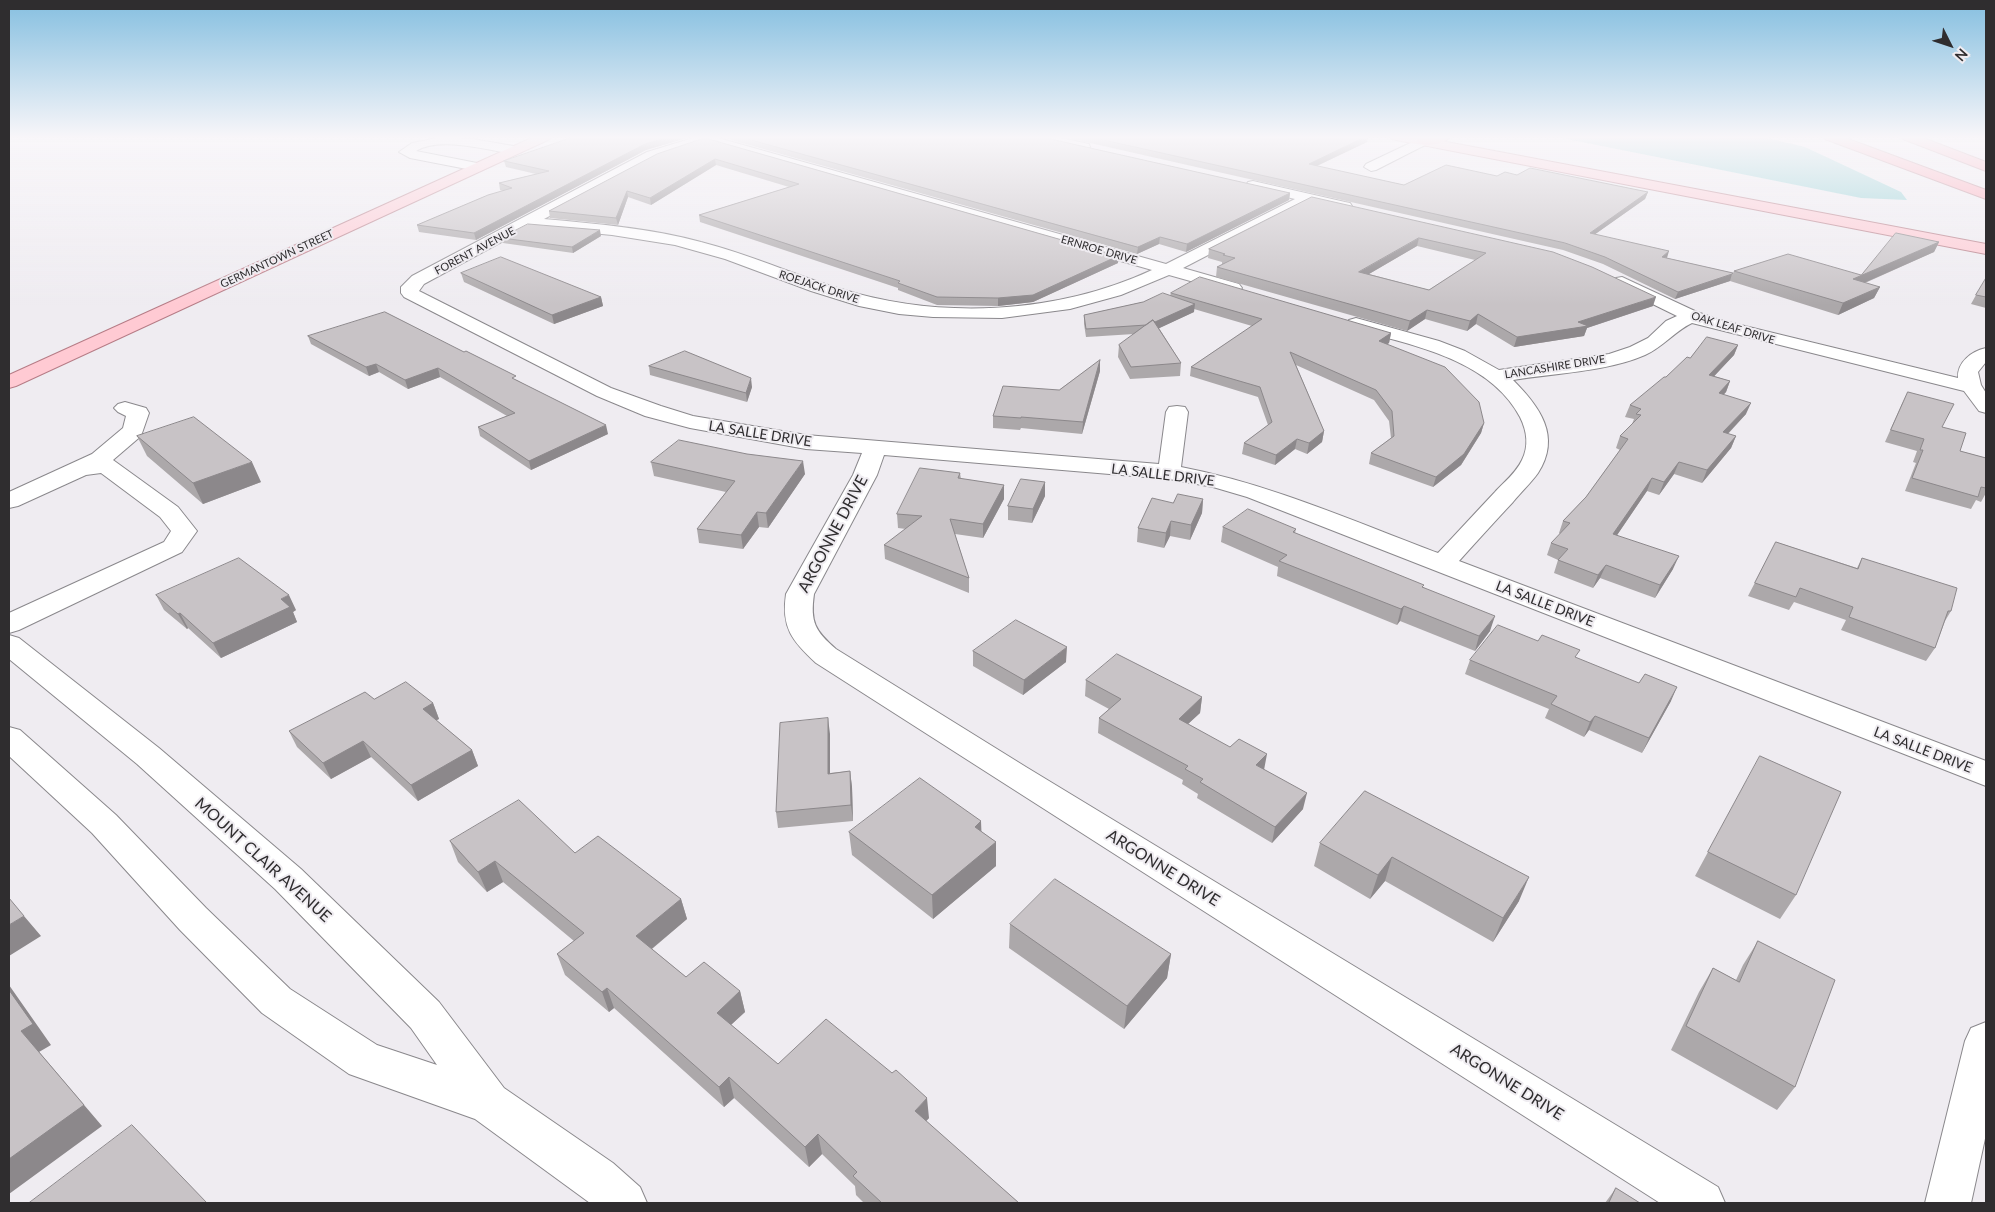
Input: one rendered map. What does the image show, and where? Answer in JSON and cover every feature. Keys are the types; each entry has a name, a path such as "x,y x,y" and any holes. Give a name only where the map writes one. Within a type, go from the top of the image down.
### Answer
{"main road":[{"name":"GERMANTOWN STREET","path":"9,382 421,193"},
{"path":"1703,193 1986,249"},
{"path":"1736,193 1986,240"}],"street":[{"name":"FORENT AVENUE","path":"409,290 418,280 583,193"},
{"name":"ERNROE DRIVE","path":"897,193 1253,294"},
{"path":"1285,193 1365,211"},
{"name":"ROEJACK DRIVE","path":"529,222 639,234 694,245 850,298 884,305 922,310 994,312 1052,307 1101,296 1138,283 1168,270 1308,198"},
{"name":"OAK LEAF DRIVE","path":"1608,275 1691,316 1749,334 1970,387"},
{"name":"LA SALLE DRIVE","path":"409,290 415,296 512,343 604,392 653,411 690,422 806,442 1169,472 1217,481 1255,492 1986,774"},
{"name":"LANCASHIRE DRIVE","path":"1496,376 1612,359 1637,351 1655,342 1673,325 1691,316"},
{"path":"1337,318 1446,352 1473,363 1496,376"},
{"path":"1986,354 1975,360 1968,367 1967,378 1970,387 1986,407"},
{"name":"LANCASHIRE DRIVE","path":"1442,564 1528,471 1537,452 1538,434 1531,415 1517,395 1496,376"},
{"path":"9,501 100,459 133,431 138,413 125,408"},
{"path":"1169,472 1177,412"},
{"name":"ARGONNE DRIVE","path":"875,449 865,475 800,594 796,612 800,627 816,648 1014,776 1702,1203"},
{"path":"9,624 173,547 184,531 169,512 105,465 80,469"},
{"name":"MOUNT CLAIR AVENUE","path":"9,644 148,756 288,879 425,1015 489,1103"},
{"name":"MOUNT CLAIR AVENUE","path":"9,738 104,824 193,919 276,1001 364,1060 489,1103 597,1178 624,1203"},
{"path":"1948,1203 1986,1041"}],"water":[{"path":"1834,193 1901,193 1907,200 1861,198"}],"building":[{"path":"496,193 552,193 474,233 417,225"},
{"path":"584,193 626,193 616,218 549,211"},
{"path":"632,193 659,193 650,198"},
{"path":"771,193 896,193 1118,256 1033,295 998,298 937,297 898,283 900,281 699,215"},
{"path":"941,193 1290,193 1187,244 1160,237 1138,247"},
{"path":"1339,193 1647,193 1590,233 1669,251 1662,257 1733,273 1678,292 1605,257 1565,243"},
{"path":"1312,197 1553,252 1592,267 1656,297 1578,322 1588,326 1517,337 1478,314 1470,321 1427,310 1410,321 1217,267 1235,258 1209,249","holes":["1419,238 1486,253 1429,290 1359,272"]},
{"path":"528,224 600,230 572,247 501,238"},
{"path":"1896,233 1939,242 1853,279 1880,287 1843,303 1734,271 1788,254 1861,275"},
{"path":"501,257 601,297 552,315 461,273"},
{"path":"1200,277 1391,333 1379,341 1445,367 1479,402 1484,423 1464,454 1436,477 1371,453 1394,436 1392,411 1376,390 1290,352 1324,431 1309,443 1297,439 1276,455 1244,443 1272,422 1260,387 1191,367 1262,319 1171,293"},
{"path":"1986,278 1986,297 1976,295"},
{"path":"1163,293 1195,304 1155,322 1153,320 1146,325 1086,329 1084,315 1143,302"},
{"path":"385,312 516,376 512,378 606,425 529,461 478,427 515,413 438,368 405,380 376,364 366,367 308,336"},
{"path":"1153,320 1181,363 1131,367 1119,345"},
{"path":"1707,337 1738,345 1709,375 1730,381 1719,393 1751,403 1723,432 1736,436 1707,470 1679,462 1664,482 1652,478 1613,534 1679,556 1660,585 1606,565 1598,575 1558,560 1568,549 1551,543 1570,523 1563,521 1586,497 1628,439 1620,436 1641,415 1636,414 1641,409 1630,405 1666,377 1687,357 1690,358"},
{"path":"685,351 751,378 746,393 649,366"},
{"path":"1100,360 1083,422 993,416 1003,386 1059,390"},
{"path":"1908,392 1954,404 1942,427 1966,433 1960,451 1986,458 1986,488 1981,487 1978,497 1912,478 1923,450 1920,450 1924,439 1891,430"},
{"path":"194,417 252,462 193,483 137,436"},
{"path":"679,440 747,454 803,461 766,513 757,512 741,535 697,529 735,481 651,462"},
{"path":"920,468 960,473 958,478 1004,485 983,524 950,519 969,578 884,545 922,516 897,514"},
{"path":"1021,479 1045,482 1033,509 1008,506"},
{"path":"1178,494 1203,499 1191,525 1171,521 1166,533 1138,528 1152,498 1173,503"},
{"path":"1248,509 1296,529 1293,532 1495,616 1479,636 1404,606 1401,609 1279,561 1287,555 1223,527"},
{"path":"1776,542 1858,569 1862,558 1957,588 1951,611 1948,611 1935,648 1849,617 1853,607 1800,588 1796,597 1755,583"},
{"path":"239,558 289,595 281,599 290,607 213,643 180,613 178,614 156,595"},
{"path":"1016,620 1067,647 1024,680 973,651"},
{"path":"1498,625 1538,641 1542,635 1580,650 1575,657 1639,683 1645,674 1677,687 1649,738 1595,716 1590,722 1551,704 1557,696 1470,660"},
{"path":"1117,654 1202,697 1179,719 1230,747 1239,739 1267,754 1256,765 1307,793 1275,827 1200,782 1203,779 1185,769 1188,766 1099,718 1121,699 1086,680"},
{"path":"406,682 433,703 423,709 472,750 411,785 363,741 323,763 289,731 365,692 374,699"},
{"path":"828,718 828,774 850,771 851,805 776,812 780,723"},
{"path":"1760,756 1841,792 1796,895 1708,852"},
{"path":"920,778 981,821 975,827 996,842 932,895 849,832"},
{"path":"1365,791 1529,877 1503,918 1392,857 1378,875 1320,843"},
{"path":"519,800 575,853 598,836 681,899 636,936 686,977 704,962 740,991 717,1013 778,1064 826,1019 892,1073 896,1070 927,1098 915,1111 1019,1203 882,1203 853,1176 857,1172 818,1134 805,1147 729,1077 719,1087 607,988 602,992 557,954 584,933 495,861 478,872 450,841"},
{"path":"1055,879 1171,954 1127,1006 1010,924"},
{"path":"9,898 24,916 9,925"},
{"path":"1758,941 1835,980 1795,1087 1686,1026 1713,968 1739,982"},
{"path":"9,990 33,1024 21,1031 84,1105 9,1159"},
{"path":"132,1125 207,1203 29,1203"},
{"path":"1616,1188 1640,1203 1609,1203"}]}
